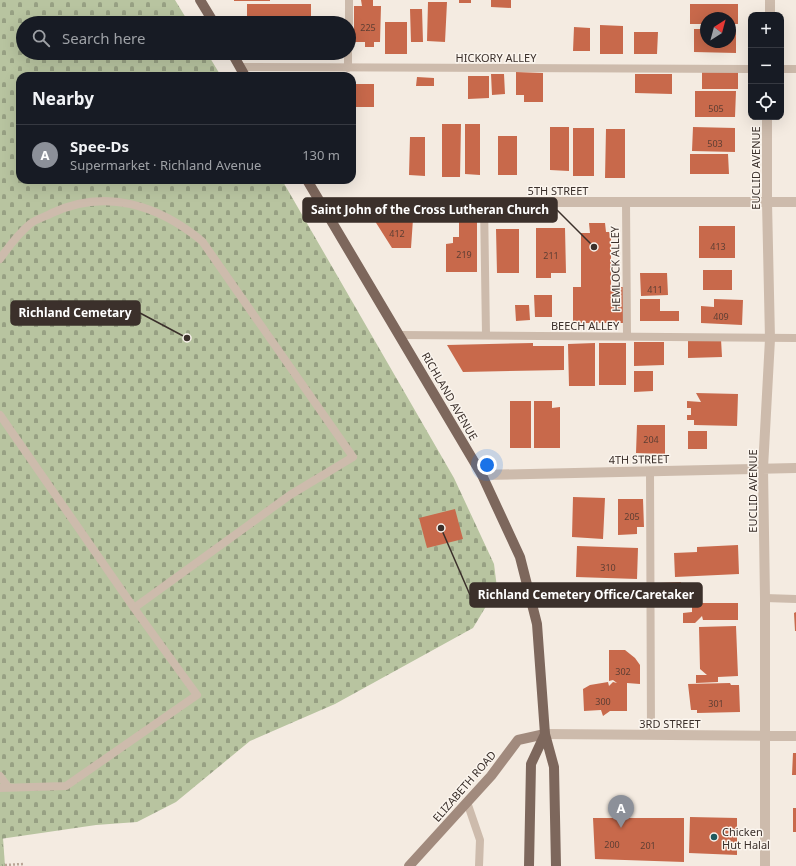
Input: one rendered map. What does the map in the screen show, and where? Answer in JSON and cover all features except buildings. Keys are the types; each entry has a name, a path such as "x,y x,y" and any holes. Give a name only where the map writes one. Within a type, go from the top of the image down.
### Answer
{"main road":[{"path":"200,0 210,16"},
{"path":"236,60 243,72"},
{"name":"RICHLAND AVENUE","path":"309,184 482,475 520,557 537,624 545,734 554,767 556,866"},
{"name":"RICHLAND AVENUE","path":"529,866 531,764 545,734"},
{"name":"ELIZABETH ROAD","path":"409,866 491,776 518,740 545,734"}],"street":[{"path":"770,0 770,12"},
{"name":"EUCLID AVENUE","path":"765,866 765,598 763,468 770,339 767,120"},
{"name":"5TH STREET","path":"320,202 796,202"},
{"name":"4TH STREET","path":"482,475 796,468"},
{"name":"3RD STREET","path":"545,734 796,736"}],"lane":[{"path":"348,16 349,0"},
{"path":"348,60 348,68"},
{"name":"HICKORY ALLEY","path":"243,72 348,68 748,69"},
{"path":"784,69 796,69"},
{"path":"0,259 16,237 31,223 77,203 109,200 138,205 187,229 202,241 353,457 290,495 134,608"},
{"path":"484,202 486,335"},
{"name":"HEMLOCK ALLEY","path":"626,202 627,336"},
{"name":"BEECH ALLEY","path":"400,335 796,338"},
{"path":"0,415 134,608 197,695 66,786 4,788 0,776"},
{"path":"650,471 651,735"},
{"path":"765,598 796,599"},
{"path":"467,802 480,840 479,866"}],"path":[{"path":"5,864 24,864"}],"green space":[{"path":"0,0 175,0 185,16 16,16 16,60 211,60 219,72 16,72 16,184 284,184 454,478 494,564 497,588 473,628 335,704 250,741 176,802 137,822 96,825 0,839"},
{"path":"0,838 3,838 5,866 0,866"}],"place":[{"name":"Saint John of the Cross Lutheran Church","path":"594,247"},
{"name":"Richland Cemetary","path":"187,338"},
{"name":"Richland Cemetery Office/Caretaker","path":"441,528"},
{"name":"Spee-Ds","path":"621,828"},
{"name":"Chicken Hut Halal","path":"714,837"}]}
